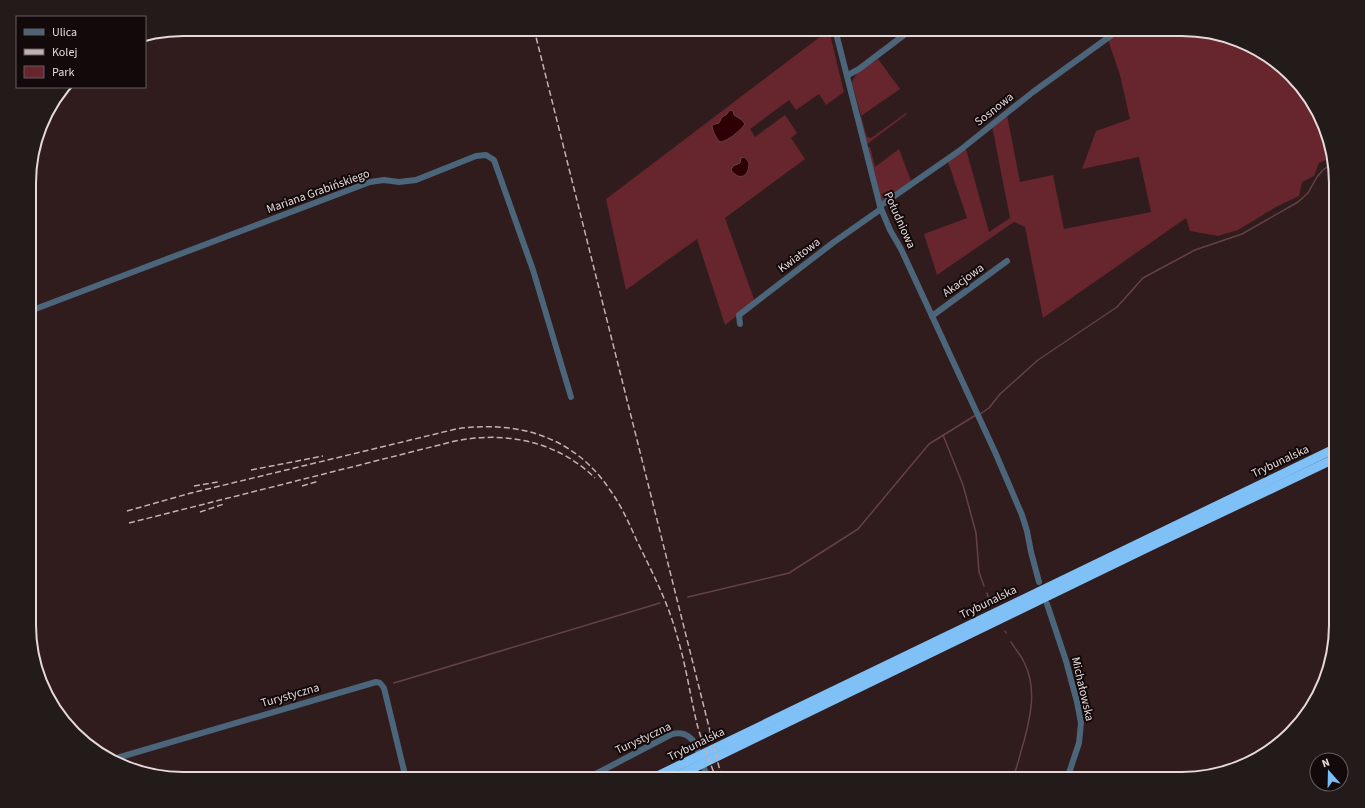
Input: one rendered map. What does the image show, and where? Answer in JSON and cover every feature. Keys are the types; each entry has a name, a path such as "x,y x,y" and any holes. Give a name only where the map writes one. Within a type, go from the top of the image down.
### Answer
{"highway":[{"name":"Trybunalska","path":"670,772 696,762 1329,451"},
{"name":"Trybunalska","path":"741,740 1329,461"},
{"name":"Trybunalska","path":"682,772 696,762"}],"street":[{"name":"Południowa","path":"837,36 881,207 890,230 901,249 1022,515 1039,582"},
{"path":"848,74 859,69 903,36"},
{"name":"Sosnowa","path":"881,207 959,151 1033,92 1110,36"},
{"name":"Mariana Grabińskiego","path":"36,309 370,182 384,180 399,182 416,180 476,156 486,155 494,160 533,270 571,396"},
{"name":"Kwiatowa","path":"740,324 739,315 881,207"},
{"name":"Akacjowa","path":"932,316 1007,261"},
{"name":"Michałowska","path":"1047,604 1066,661 1077,702 1080,723 1078,743 1069,772"},
{"name":"Turystyczna","path":"119,757 376,682 380,683 384,688 404,772"},
{"name":"Turystyczna","path":"599,772 672,734 683,733 695,742 706,772"}],"green space":[{"path":"821,36 830,36 844,92 826,105 819,94 796,110 789,100 750,129 755,137 785,115 797,133 791,138 805,159 725,218 755,302 725,325 697,239 626,290 606,199"},
{"path":"1113,36 1191,36 1220,41 1247,51 1271,66 1286,79 1299,94 1318,127 1327,160 1319,163 1314,176 1302,182 1299,196 1276,207 1238,230 1218,236 1190,231 1186,218 1043,318 1025,227 1014,222 937,275 924,234 967,218 947,159 966,149 989,232 1010,218 992,126 1007,115 1020,182 1053,175 1064,229 1151,212 1139,157 1082,169 1096,131 1130,119 1120,75 1108,40"},
{"path":"878,59 900,89 861,116 852,83 856,74"},
{"path":"906,113 907,114 866,145 861,116 867,137 871,138"},
{"path":"870,147 875,167 899,149 911,181 886,200 882,200 879,197 867,148"}],"shaded area":[{"path":"730,110 733,111 734,115 745,124 734,135 727,140 720,142 714,134 712,125 719,123 722,117"},
{"path":"745,157 749,163 749,168 746,174 743,176 738,176 734,174 731,170 733,166 740,163 741,158"}],"waterway":[{"path":"980,414 989,408 1000,394 1038,360 1117,307 1143,278 1195,250 1242,234 1298,202 1308,193 1317,177 1328,166"},
{"path":"688,597 789,573 858,529 929,444 976,415"},
{"path":"943,435 963,485 976,533 979,572 984,586"},
{"path":"987,593 988,597"},
{"path":"394,683 660,603"},
{"path":"1011,642 1024,662 1028,672 1032,692 1029,721 1015,772"}],"railway":[{"path":"536,36 720,772"},
{"path":"127,511 191,493 456,429 501,427 522,430 542,436 562,445 579,456 596,472 610,490 625,514 669,611 683,658 697,724 714,772"},
{"path":"129,523 455,441 474,438 493,437 512,439 547,447 580,465 595,478"},
{"path":"251,470 323,456"},
{"path":"302,486 319,481"},
{"path":"194,486 218,482"},
{"path":"200,512 224,504"}]}
